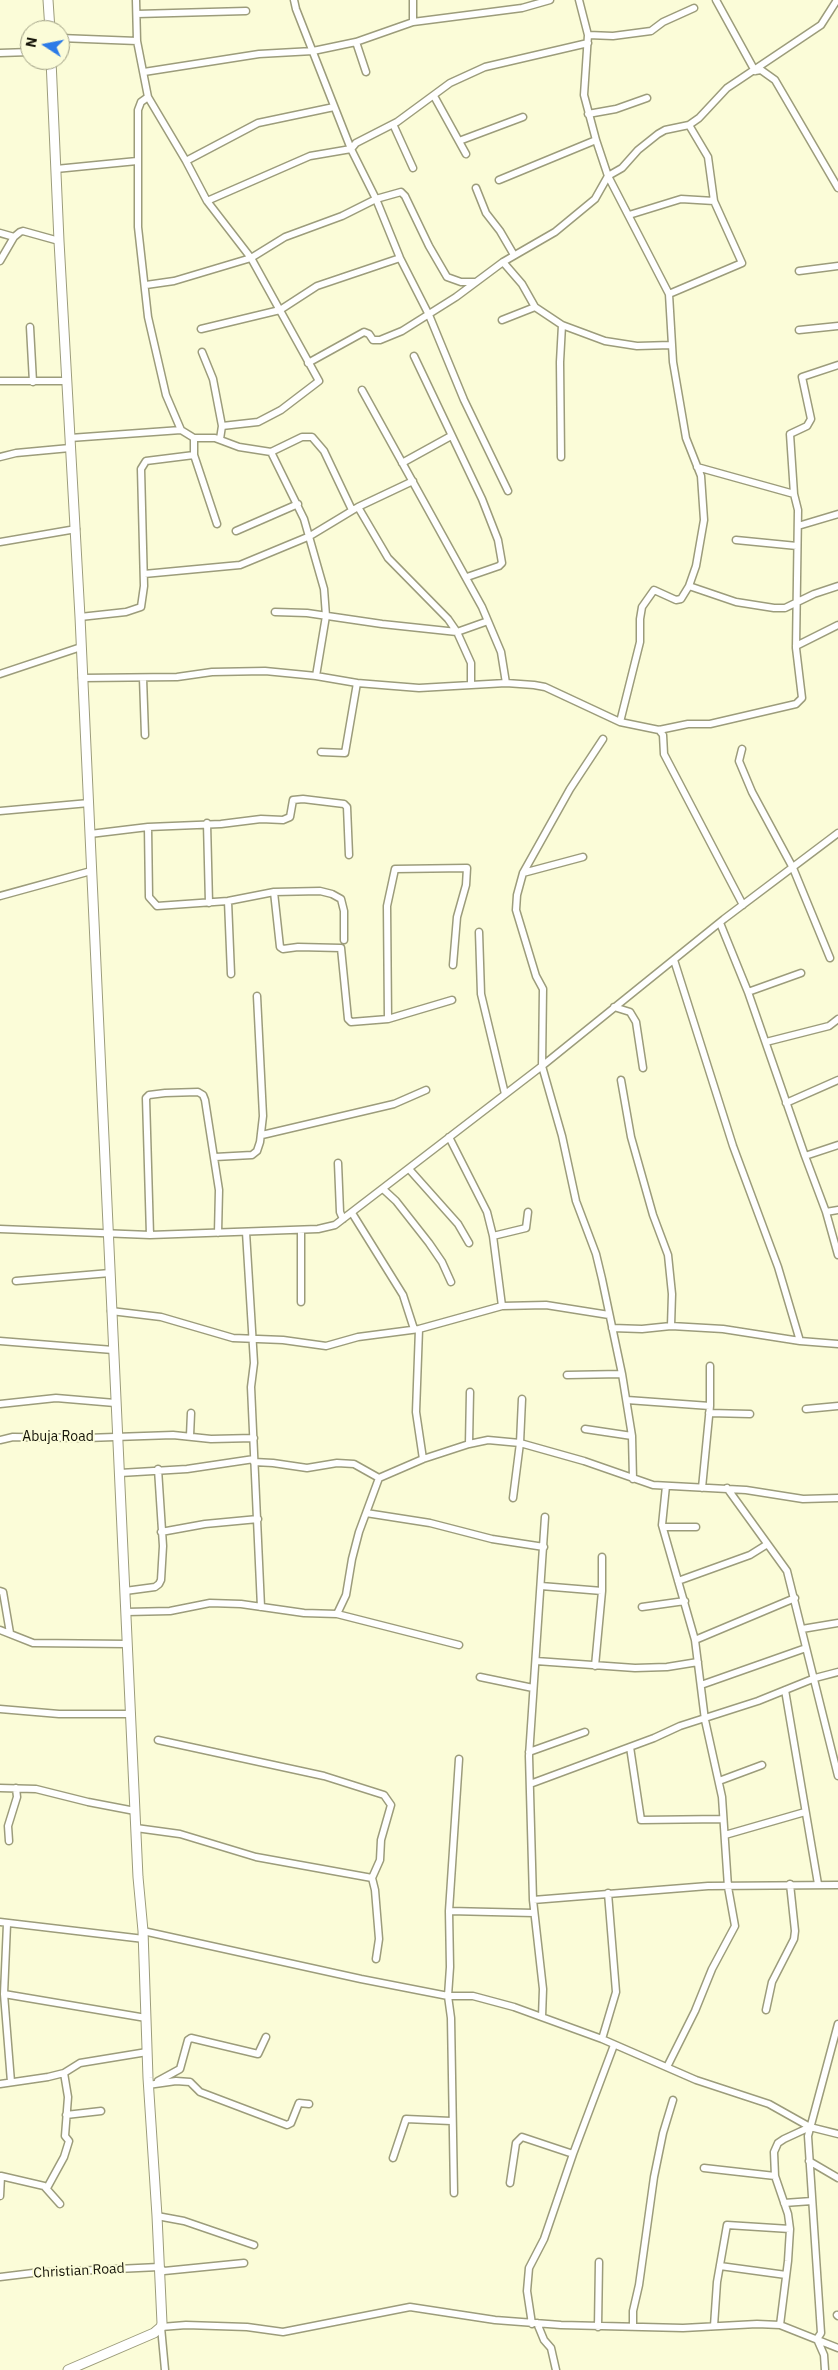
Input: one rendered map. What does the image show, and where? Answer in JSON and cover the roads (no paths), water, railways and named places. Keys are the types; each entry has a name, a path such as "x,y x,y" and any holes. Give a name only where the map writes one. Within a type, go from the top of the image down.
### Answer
{"street":[{"path":"48,0 49,20"},
{"path":"136,0 137,41 148,97 207,201 251,258 319,383 293,402 254,424 222,426"},
{"path":"294,0 296,10 351,149 376,199 400,258 429,315 464,400 508,491"},
{"path":"413,0 413,22"},
{"path":"144,72 259,54 313,51 356,42 413,22 522,8 550,0"},
{"path":"579,0 588,39 583,84 588,114 608,176 669,294 671,346 686,438 701,476 704,520 699,551 689,586 681,599 676,600 654,590 642,607 640,642 620,722"},
{"path":"716,0 755,71"},
{"path":"308,362 364,332 369,334 373,340 380,340 402,331 429,315 503,262 555,232 595,199 608,176 622,168 638,150 666,130 689,125 708,109 727,88 821,25 837,0"},
{"path":"207,201 310,156 351,149 356,143 393,124 450,83 484,67 588,39 651,31 663,22 694,8"},
{"path":"137,14 246,11"},
{"path":"70,38 137,41"},
{"path":"356,42 366,72"},
{"path":"0,53 20,52"},
{"path":"52,70 66,381 76,529 135,1811 144,1935 148,2085 157,2216 164,2370"},
{"path":"755,71 761,70 775,80 838,188"},
{"path":"434,96 466,154"},
{"path":"148,97 141,102 138,110 138,227 148,317 165,388 181,430"},
{"path":"588,114 616,109 646,98"},
{"path":"186,161 258,123 334,107"},
{"path":"459,141 523,117"},
{"path":"393,124 414,168"},
{"path":"669,294 742,263 714,201 708,156 689,125"},
{"path":"499,180 596,140"},
{"path":"56,169 137,161"},
{"path":"476,188 486,213 500,231 514,255"},
{"path":"146,286 182,279 251,258 285,237 342,216 376,199 401,192 405,196 446,277 461,282 477,282"},
{"path":"629,215 681,199 714,201"},
{"path":"0,261 14,237 23,231 59,241"},
{"path":"0,233 14,237"},
{"path":"200,329 280,310 317,286 400,258"},
{"path":"503,262 522,284 535,307 562,325 605,341 637,346 671,346"},
{"path":"799,271 838,266"},
{"path":"502,320 535,307"},
{"path":"561,457 560,362 562,325"},
{"path":"799,330 838,326"},
{"path":"30,327 33,382"},
{"path":"202,352 213,379 222,426 220,439"},
{"path":"414,356 492,522 502,563 499,566 467,577"},
{"path":"82,678 177,677 212,672 265,671 316,676 356,683 419,688 506,683 545,686 620,722 659,730 688,724 710,724 800,702 802,691 798,675 796,646 798,526 790,434 807,426 811,419 802,377 838,365"},
{"path":"0,381 66,381"},
{"path":"362,390 467,577 466,580 488,621 501,652 506,683"},
{"path":"70,438 181,430 194,438 220,439 239,447 271,452 302,437 312,436 324,451 355,508 388,558 448,618 457,632 471,663 470,685"},
{"path":"402,462 451,436"},
{"path":"194,438 194,455 217,524"},
{"path":"0,457 16,453 70,448"},
{"path":"271,452 298,504 310,536 324,589 326,616 316,676"},
{"path":"80,616 136,610 141,607 144,574 142,469 146,461 194,455"},
{"path":"697,467 794,494"},
{"path":"144,574 240,566 310,536 355,508 413,481"},
{"path":"236,531 298,504"},
{"path":"798,526 838,514"},
{"path":"0,542 76,529"},
{"path":"736,540 797,546"},
{"path":"689,586 756,606 785,608 838,586"},
{"path":"275,612 326,616 457,632 488,621"},
{"path":"796,646 838,624"},
{"path":"0,674 81,647"},
{"path":"142,678 145,735"},
{"path":"321,752 346,753 356,683"},
{"path":"659,730 663,735 664,754 743,906"},
{"path":"603,739 574,782 524,873 517,895 516,910 536,976 542,989 542,1066 562,1136 576,1201 596,1254 622,1374 632,1436 632,1479"},
{"path":"742,749 739,761 752,792 793,868 830,958"},
{"path":"90,834 148,827 289,819 292,800 295,798 344,804 348,811 349,855"},
{"path":"0,811 88,803"},
{"path":"207,823 209,903"},
{"path":"148,827 149,890 152,902 156,906 228,901 274,892 320,891 341,899 344,912 344,940"},
{"path":"0,1229 150,1235 300,1230 335,1225 542,1066 720,923 838,834"},
{"path":"524,873 583,857"},
{"path":"388,1019 387,906 394,869 467,868 466,885 457,917 453,965"},
{"path":"0,896 91,871"},
{"path":"274,892 280,947 283,949 341,948 348,1019 355,1022 388,1019 452,1000"},
{"path":"228,901 231,974"},
{"path":"720,923 766,1042 804,1156 826,1212 838,1256"},
{"path":"479,932 481,994 505,1094"},
{"path":"674,960 733,1146 778,1267 800,1341"},
{"path":"748,992 801,973"},
{"path":"215,1156 252,1155 257,1151 262,1134 257,996"},
{"path":"614,1007 630,1012 636,1022 643,1068"},
{"path":"766,1042 828,1026 838,1019"},
{"path":"621,1080 631,1137 653,1215 668,1254 672,1294 671,1326"},
{"path":"786,1102 838,1080"},
{"path":"262,1134 394,1104 426,1090"},
{"path":"150,1235 146,1096 165,1093 198,1092 203,1095 215,1156 219,1190 218,1233"},
{"path":"449,1137 487,1212 493,1236 502,1306"},
{"path":"804,1156 838,1144"},
{"path":"338,1163 340,1212 343,1219"},
{"path":"409,1169 458,1224 469,1243"},
{"path":"383,1189 396,1201 429,1243 442,1262 451,1282"},
{"path":"826,1212 838,1210"},
{"path":"493,1236 526,1228 528,1212"},
{"path":"352,1213 404,1295 416,1329 416,1412 423,1459"},
{"path":"300,1230 301,1302"},
{"path":"246,1232 254,1363 251,1387 261,1607"},
{"path":"16,1281 110,1273"},
{"path":"111,1311 161,1317 211,1333 253,1340 283,1340 326,1346 358,1337 416,1329 502,1306 546,1305 609,1314"},
{"path":"612,1328 642,1329 671,1326 723,1329 800,1341 838,1344"},
{"path":"0,1341 113,1350"},
{"path":"702,1488 709,1409 710,1366"},
{"path":"567,1375 622,1374"},
{"path":"469,1444 470,1392"},
{"path":"0,1404 56,1398 116,1403"},
{"path":"513,1498 520,1443 522,1399"},
{"path":"627,1400 750,1414"},
{"path":"806,1410 838,1406"},
{"path":"190,1436 191,1414"},
{"path":"585,1429 632,1436"},
{"name":"Abuja Road","path":"0,1440 13,1437 173,1435 211,1439 254,1438"},
{"path":"337,1614 346,1595 352,1559 379,1478 423,1459 469,1444 488,1440 520,1443 584,1461 632,1479 666,1486 727,1488 803,1499 838,1498"},
{"path":"120,1472 187,1469 254,1461 308,1468 337,1463 354,1464 379,1478"},
{"path":"125,1590 155,1587 159,1584 163,1546 158,1469"},
{"path":"666,1486 662,1515 663,1527 695,1640 705,1720 719,1781 728,1887 733,1904 735,1926 712,1969 692,2019 667,2067"},
{"path":"727,1488 787,1571 835,1756 838,1776"},
{"path":"366,1513 430,1523 492,1539 544,1547"},
{"path":"542,2017 543,1989 533,1900 529,1752 545,1517"},
{"path":"161,1532 205,1524 258,1519"},
{"path":"663,1527 696,1527"},
{"path":"678,1581 750,1555 766,1544"},
{"path":"595,1666 602,1590 602,1557"},
{"path":"541,1586 602,1590"},
{"path":"0,1591 3,1592 10,1634"},
{"path":"695,1640 795,1598"},
{"path":"642,1607 685,1601"},
{"path":"126,1612 170,1611 210,1603 337,1614 459,1645"},
{"path":"802,1629 838,1623"},
{"path":"0,1630 33,1644 127,1644"},
{"path":"701,1685 806,1648"},
{"path":"536,1661 643,1668 698,1662"},
{"path":"530,1784 630,1747 680,1726 705,1720 758,1702 815,1678 838,1672"},
{"path":"480,1677 533,1688"},
{"path":"785,1690 818,1884"},
{"path":"0,1709 59,1714 131,1714"},
{"path":"529,1752 585,1732"},
{"path":"158,1740 324,1776 384,1795 391,1805 381,1840 380,1860 372,1878 376,1890 379,1939 376,1959"},
{"path":"630,1747 641,1820 723,1819"},
{"path":"454,2193 451,2121 451,2018 448,1996 450,1967 449,1910 458,1759"},
{"path":"719,1781 762,1764"},
{"path":"0,1788 36,1789 135,1811"},
{"path":"8,1841 8,1826 16,1796 16,1788"},
{"path":"725,1835 806,1812"},
{"path":"136,1828 180,1834 256,1857 372,1878"},
{"path":"766,2010 772,1982 794,1939 795,1931 790,1884"},
{"path":"533,1900 708,1886 838,1885"},
{"path":"602,2039 616,1992 608,1893"},
{"path":"449,1910 534,1913"},
{"path":"11,2082 3,2025 4,1923 144,1935 448,1996 473,1996 542,2017 602,2039 696,2080 769,2104 810,2127 838,2134"},
{"path":"4,1994 146,2018"},
{"path":"817,2339 821,2332 808,2136 838,2024"},
{"path":"148,2085 180,2069 188,2040 191,2038 258,2054 266,2037"},
{"path":"556,2370 551,2348 544,2340 535,2323 527,2291 529,2268 544,2239 573,2154 614,2045"},
{"path":"0,2084 64,2072 80,2063 147,2052"},
{"path":"47,2188 67,2149 69,2141 65,2136 68,2097 64,2072"},
{"path":"148,2085 176,2081 190,2082 200,2092 250,2109 287,2125 292,2123 299,2103 309,2104"},
{"path":"633,2326 654,2177 663,2133 673,2100"},
{"path":"66,2115 101,2112"},
{"path":"393,2158 406,2119 451,2121"},
{"path":"780,2325 790,2229 788,2214 775,2176 773,2163 778,2143 792,2133 810,2127"},
{"path":"510,2183 516,2143 522,2137 573,2154"},
{"path":"809,2161 838,2178"},
{"path":"704,2168 775,2176"},
{"path":"0,2196 1,2176 47,2188 60,2204"},
{"path":"784,2203 812,2201"},
{"path":"157,2216 184,2221 254,2245"},
{"path":"714,2326 720,2266 727,2225 790,2229"},
{"path":"598,2327 599,2262"},
{"name":"Christian Road","path":"0,2277 33,2273 159,2267 164,2270 244,2263"},
{"path":"720,2266 786,2275"},
{"path":"68,2370 162,2328 186,2325 247,2327 284,2332 410,2307 535,2323 598,2327 683,2328 780,2325 838,2348"},
{"path":"817,2339 824,2355 825,2370"}]}
